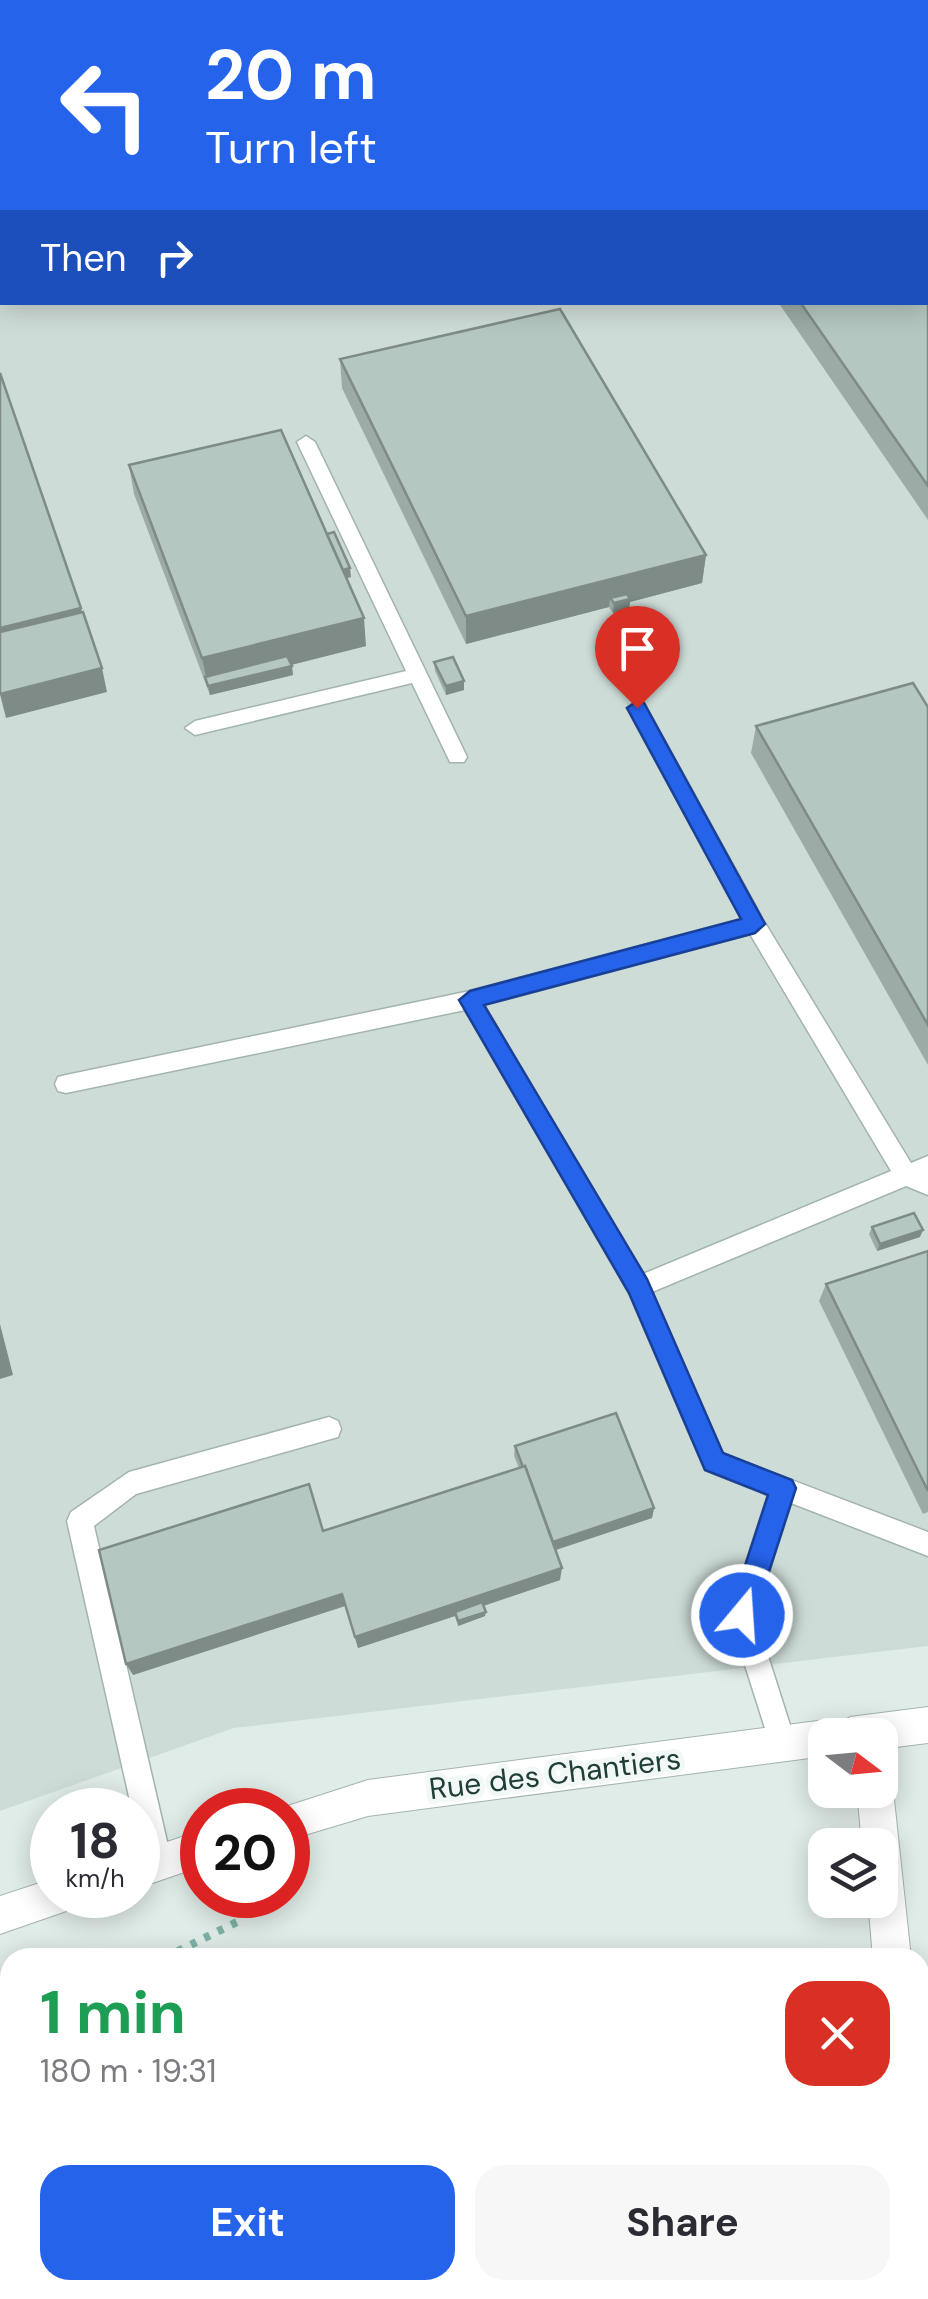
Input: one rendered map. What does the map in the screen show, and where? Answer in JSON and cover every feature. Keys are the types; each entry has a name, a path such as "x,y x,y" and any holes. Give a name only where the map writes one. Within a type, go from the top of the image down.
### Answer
{"street":[{"path":"898,1729 928,1725"},
{"name":"Rue des Chantiers","path":"310,1815 368,1798 808,1740"},
{"path":"877,1808 891,1948"},
{"path":"0,1916 30,1906"}],"lane":[{"path":"306,442 457,756"},
{"path":"195,728 418,675"},
{"path":"637,708 755,924 921,1175 638,1287"},
{"path":"66,1084 470,1000 755,924"},
{"path":"470,1000 638,1287 714,1462 928,1544"},
{"path":"133,1788 80,1521 130,1484 330,1429"},
{"path":"783,1488 742,1615 783,1744"}],"path":[{"path":"184,1948 238,1918"}],"shaded area":[{"path":"0,305 928,305 928,1646 234,1728 65,1788 30,1788 30,1800 0,1811"}],"building":[{"path":"802,305 928,305 928,486"},
{"path":"560,309 706,555 466,616 340,359"},
{"path":"0,373 81,608 0,628"},
{"path":"281,430 364,618 202,658 129,465"},
{"path":"334,532 350,568 343,570 327,534"},
{"path":"627,594 630,599 614,603 610,598"},
{"path":"83,612 102,668 0,694 0,632"},
{"path":"287,656 292,666 208,686 205,677"},
{"path":"453,657 464,681 446,686 434,662"},
{"path":"913,683 928,707 928,1025 756,726"},
{"path":"914,1213 923,1230 880,1244 872,1227"},
{"path":"928,1251 928,1491 826,1284"},
{"path":"616,1413 654,1508 553,1542 515,1446"},
{"path":"525,1466 562,1568 355,1637 342,1594 126,1664 99,1550 309,1484 323,1531"},
{"path":"482,1602 486,1612 458,1621 455,1612"}],"route":[{"path":"637,708 755,924 470,1000 638,1287 714,1462 783,1488 742,1615"}]}
